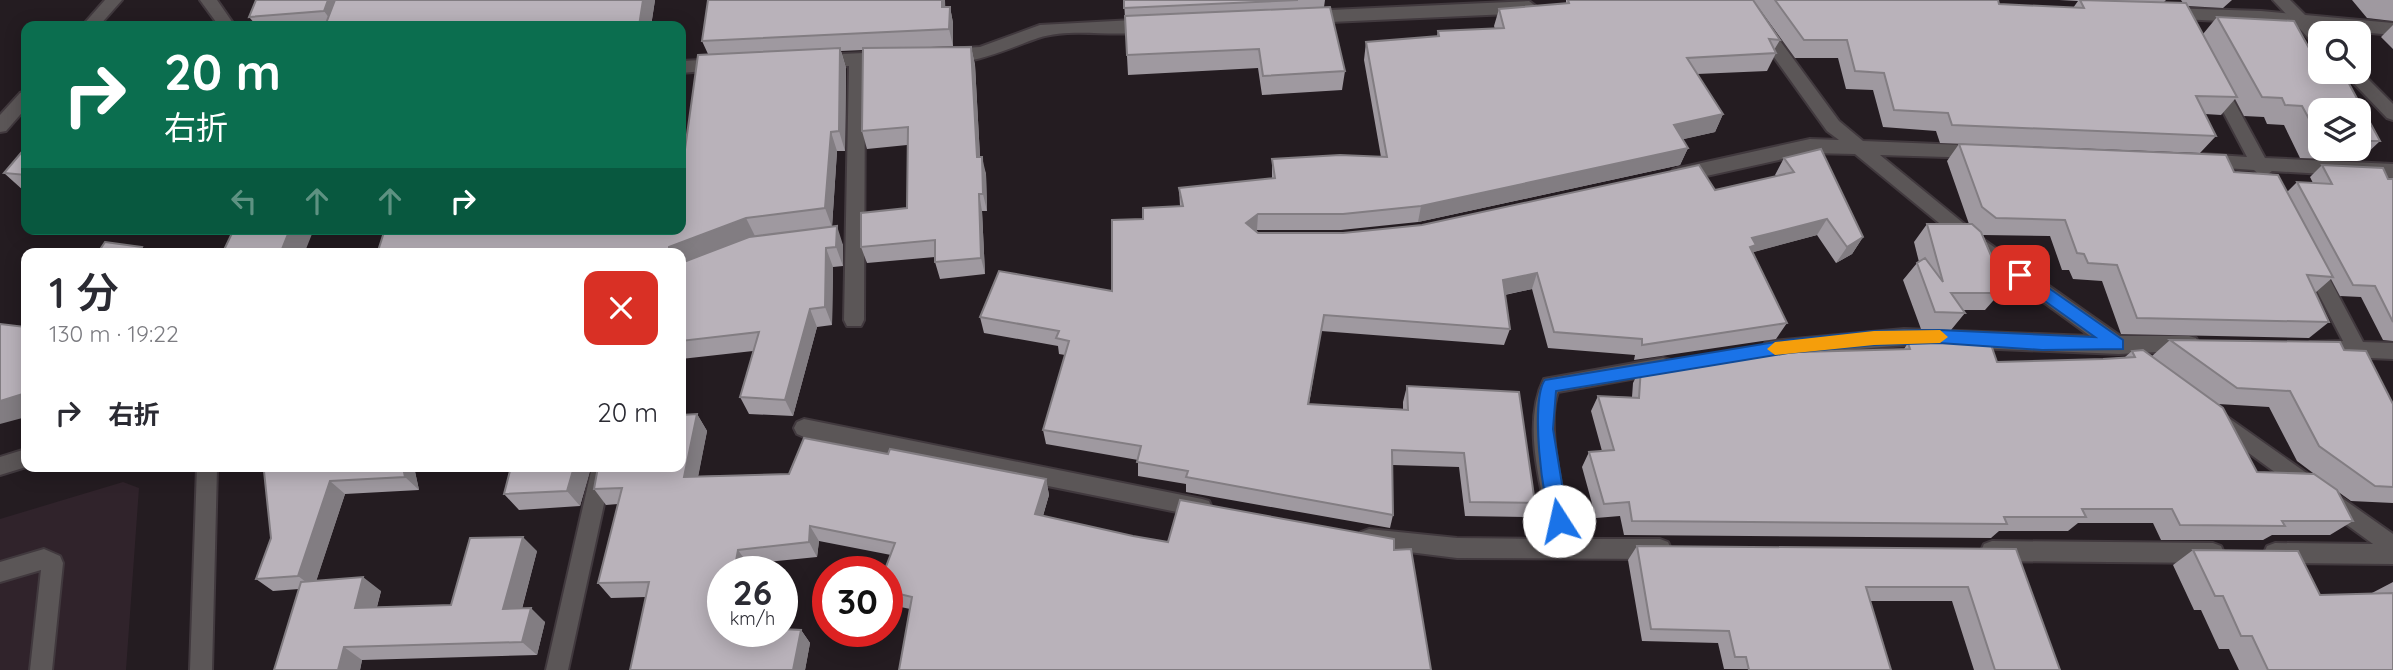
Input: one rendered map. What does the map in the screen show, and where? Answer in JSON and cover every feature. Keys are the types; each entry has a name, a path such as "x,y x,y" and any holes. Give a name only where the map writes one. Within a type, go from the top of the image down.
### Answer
{"street":[{"path":"95,21 114,0"},
{"path":"208,0 223,21"},
{"path":"1741,0 1823,113 1855,145 1978,245 2139,361"},
{"path":"2281,0 2308,28"},
{"path":"1290,18 1550,6"},
{"path":"2175,7 2191,37"},
{"path":"2151,13 2175,7 2302,22 2393,29"},
{"path":"926,56 981,53 1040,31 1171,24"},
{"path":"803,62 898,57"},
{"path":"854,320 847,235 857,59"},
{"path":"686,67 735,65"},
{"path":"2210,72 2273,189"},
{"path":"2363,84 2393,114"},
{"path":"0,126 21,103"},
{"path":"1665,178 1810,146 1855,145 2004,152"},
{"path":"2181,160 2393,171"},
{"path":"2305,250 2369,373"},
{"path":"1749,352 1904,337 2206,345"},
{"path":"2302,348 2393,351"},
{"path":"1564,548 1549,466 1545,429 1546,391 1551,385 1685,362"},
{"path":"2195,402 2393,546"},
{"path":"804,428 1218,511"},
{"path":"0,466 21,460"},
{"path":"201,670 207,472"},
{"path":"557,670 601,472"},
{"path":"1347,536 1457,548 1674,549"},
{"path":"1965,551 2227,553"},
{"path":"2255,553 2393,554"},
{"path":"0,572 44,559 52,563 41,670"}],"shaded area":[{"path":"123,482 139,488 126,670 0,670 0,519"}],"building":[{"path":"256,0 328,0 324,11 249,17"},
{"path":"335,0 643,0 640,21 327,21"},
{"path":"708,0 942,0 942,7 950,7 949,29 702,41"},
{"path":"1124,0 1298,0 1124,8"},
{"path":"1568,0 1753,0 1780,40 1769,39 1776,53 1687,58 1723,114 1674,125 1688,148 1421,206 1343,214 1258,214 1246,223 1258,233 1343,233 1422,225 1699,165 1715,190 1794,172 1784,158 1821,149 1863,237 1847,247 1827,219 1752,238 1756,245 1750,247 1787,323 1642,345 1642,339 1554,332 1537,273 1503,280 1510,329 1324,315 1308,404 1408,410 1407,386 1519,392 1535,503 1470,502 1464,453 1392,450 1393,515 1186,477 1188,471 1137,462 1141,446 1043,430 1069,341 1056,338 1059,331 980,317 999,271 1112,291 1112,220 1143,219 1143,208 1183,206 1179,188 1275,178 1272,159 1340,155 1387,157 1366,42 1439,36 1438,31 1504,28 1499,9 1569,3"},
{"path":"1775,0 1998,0 1999,4 2084,8 2080,0 2186,3 2237,97 2196,96 2216,136 1952,125 1948,113 1894,110 1884,73 1855,71 1847,40 1804,40"},
{"path":"1330,7 1345,71 1263,76 1259,49 1127,55 1125,16"},
{"path":"2217,17 2294,21 2308,46 2308,84 2349,84 2357,98 2308,98 2308,117 2302,106 2285,105 2282,98 2262,97"},
{"path":"971,47 977,157 982,157 983,194 979,194 981,258 935,262 935,240 861,247 861,213 907,208 908,127 862,131 863,48"},
{"path":"840,48 839,131 831,132 825,208 746,218 669,248 379,248 383,235 686,235 686,142 698,55"},
{"path":"2371,124 2380,141 2371,141"},
{"path":"1959,144 2226,155 2234,172 2278,175 2333,277 2307,275 2329,322 2137,318 2117,265 2088,263 2084,254 2077,253 2065,220 1996,218 1982,207"},
{"path":"21,153 21,175 4,173"},
{"path":"2322,165 2383,168 2388,179 2393,179 2393,322 2375,286 2353,285 2297,182 2332,184"},
{"path":"1927,224 1972,224 1981,232 2004,286 1997,286 2000,293 1951,293 1965,313 1935,312 1917,263 1925,258 1943,282"},
{"path":"837,226 836,247 826,248 825,307 810,309 785,400 740,397 759,332 686,340 686,261 749,237"},
{"path":"231,235 288,235 282,248 225,248"},
{"path":"105,242 142,247 141,248 101,248"},
{"path":"0,324 21,327 21,395 0,401"},
{"path":"1941,332 1987,333 1997,362 2135,357 2132,351 2143,350 2223,408 2257,472 2314,474 2337,490 2353,521 2282,521 2285,526 2180,525 2172,509 2082,509 2086,517 2004,517 2007,524 1632,521 1629,502 1604,504 1589,452 1614,450 1598,396 1639,398 1641,367 1796,342 1801,352 1910,349 1908,343 1945,342"},
{"path":"2170,340 2340,342 2344,350 2366,351 2393,404 2393,487 2375,486 2319,446 2290,391 2237,388"},
{"path":"697,414 686,467 686,415"},
{"path":"804,438 888,454 890,449 1046,479 1035,514 1168,542 1180,500 1394,539 1394,550 1411,549 1431,670 899,670 912,597 903,595 903,556 890,556 895,543 810,526 809,542 738,550 737,556 707,556 707,647 798,647 793,670 630,670 649,582 598,583 622,488 594,489 597,472 685,472 684,477 789,474"},
{"path":"264,472 404,472 405,477 330,481 298,576 256,579 271,538"},
{"path":"510,472 573,472 567,491 504,494"},
{"path":"523,537 503,609 531,608 522,642 344,647 338,670 274,670 301,582 363,577 355,608 451,605 470,538"},
{"path":"1637,546 2016,549 2060,670 1995,670 1968,587 1866,587 1891,670 1749,670 1746,657 1735,657 1729,631 1651,629"},
{"path":"2193,550 2298,551 2320,595 2393,593 2393,670 2268,670 2252,636 2241,636 2223,596 2215,596"}],"slow traffic":[{"path":"1775,349 1874,338 1940,337"}],"route":[{"path":"1559,521 1545,429 1546,391 1551,385 1788,347 1874,338 1939,337 2042,344 2117,344 2020,275"}]}
